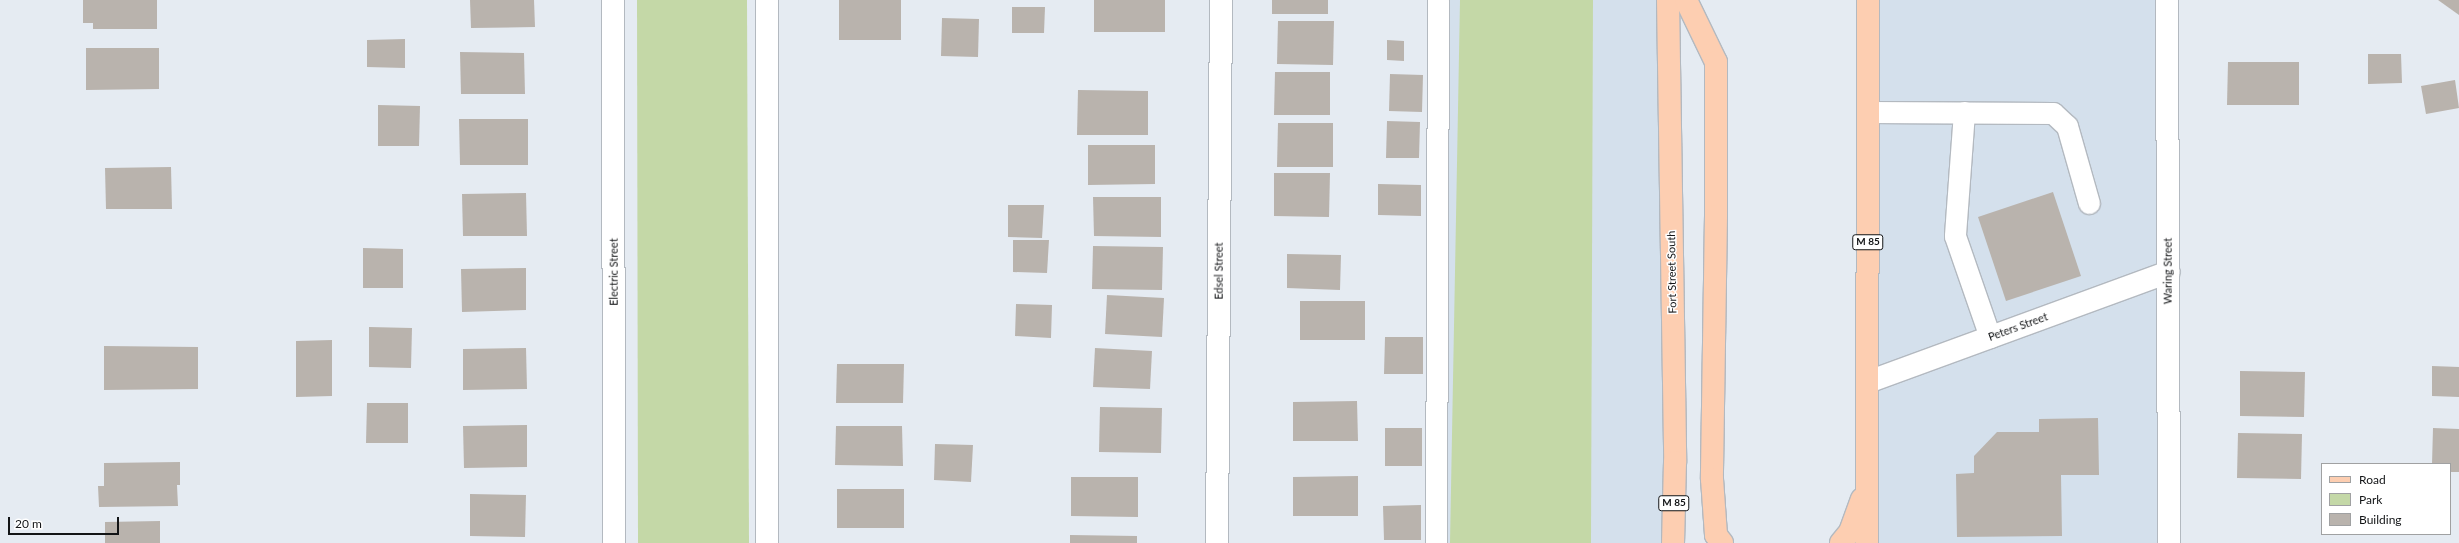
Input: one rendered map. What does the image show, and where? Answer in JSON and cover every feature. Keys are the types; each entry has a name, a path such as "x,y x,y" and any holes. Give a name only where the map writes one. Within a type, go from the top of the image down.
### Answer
{"main road":[{"name":"Fort Street South","path":"1668,0 1675,462 1673,543"},
{"path":"1686,0 1716,62 1716,216 1712,478 1716,536 1722,543"},
{"name":"M 85","path":"1867,543 1868,0"},
{"path":"1841,543 1850,532 1868,483"}],"street":[{"name":"Electric Street","path":"613,0 614,543"},
{"path":"767,0 767,543"},
{"name":"Edsel Street","path":"1217,543 1221,0"},
{"name":"Waring Street","path":"2167,0 2169,543"},
{"name":"Peters Street","path":"1868,382 2168,272"}],"lane":[{"path":"1436,543 1438,0"},
{"path":"1868,112 2053,113 2067,126 2089,203"},
{"path":"1964,112 1955,236 1990,337"}],"shaded area":[{"path":"1438,0 1668,0 1673,543 1436,543"},
{"path":"1868,0 2167,0 2169,543 1867,543"}],"green space":[{"path":"637,0 747,0 749,543 638,543"},
{"path":"1460,0 1593,0 1591,543 1450,543"}],"building":[{"path":"83,0 157,0 157,29 93,29 93,23 83,23"},
{"path":"470,0 534,0 535,27 471,28"},
{"path":"839,0 901,0 901,40 839,40"},
{"path":"1094,0 1165,0 1165,32 1094,32"},
{"path":"1272,0 1328,0 1328,14 1272,14"},
{"path":"2438,0 2459,0 2459,15"},
{"path":"1012,7 1045,7 1044,33 1012,33"},
{"path":"942,18 979,19 978,57 941,56"},
{"path":"1278,21 1334,21 1333,65 1277,64"},
{"path":"405,39 405,68 367,67 367,40"},
{"path":"1387,40 1404,41 1404,61 1387,60"},
{"path":"86,48 159,48 159,89 86,90"},
{"path":"460,52 524,53 525,94 461,94"},
{"path":"2368,54 2401,54 2402,83 2368,84"},
{"path":"2228,62 2299,62 2299,105 2227,105"},
{"path":"1275,72 1330,72 1330,115 1274,115"},
{"path":"1390,74 1423,75 1422,112 1389,111"},
{"path":"2455,80 2459,108 2426,114 2421,86"},
{"path":"1078,90 1148,91 1148,135 1077,135"},
{"path":"378,105 420,106 419,146 378,146"},
{"path":"459,119 528,119 528,165 460,165"},
{"path":"1387,121 1420,122 1419,158 1386,158"},
{"path":"1278,123 1333,123 1333,167 1277,167"},
{"path":"1088,145 1155,145 1155,184 1088,185"},
{"path":"171,167 172,209 106,209 105,168"},
{"path":"1274,173 1330,173 1329,217 1274,216"},
{"path":"1378,184 1421,185 1421,216 1378,215"},
{"path":"2053,192 2081,276 2006,301 1978,217"},
{"path":"526,193 527,236 463,236 462,194"},
{"path":"1093,197 1161,197 1161,237 1094,236"},
{"path":"1008,205 1044,205 1042,238 1008,237"},
{"path":"1013,240 1049,240 1047,273 1013,272"},
{"path":"1093,246 1163,247 1162,290 1092,289"},
{"path":"363,248 403,249 403,288 363,288"},
{"path":"1287,254 1341,255 1340,290 1287,288"},
{"path":"526,268 526,310 462,312 461,269"},
{"path":"1107,295 1164,298 1162,337 1105,334"},
{"path":"1300,301 1365,301 1365,340 1300,340"},
{"path":"1016,304 1052,305 1051,338 1015,336"},
{"path":"369,327 412,328 411,368 369,367"},
{"path":"1385,337 1423,337 1423,374 1384,374"},
{"path":"332,340 332,396 296,397 296,341"},
{"path":"104,346 198,347 198,389 104,390"},
{"path":"526,348 527,389 463,390 463,349"},
{"path":"1095,348 1152,351 1150,389 1093,387"},
{"path":"837,364 904,364 903,403 836,403"},
{"path":"2432,366 2459,367 2459,397 2432,396"},
{"path":"2240,371 2305,372 2304,417 2240,416"},
{"path":"1357,401 1358,441 1293,441 1293,402"},
{"path":"367,403 408,403 408,443 366,443"},
{"path":"1100,407 1162,408 1161,453 1099,452"},
{"path":"2098,418 2099,475 2061,475 2062,536 1957,537 1956,474 1974,473 1974,456 1997,432 2039,432 2039,419"},
{"path":"527,425 527,467 464,468 463,426"},
{"path":"836,426 902,426 903,466 835,465"},
{"path":"1385,428 1422,428 1422,466 1385,466"},
{"path":"2433,428 2459,429 2459,472 2451,472 2451,463 2432,463"},
{"path":"2238,433 2302,434 2301,479 2237,478"},
{"path":"935,444 973,445 971,482 934,480"},
{"path":"180,462 180,485 177,485 178,506 99,507 98,486 104,486 104,463"},
{"path":"1358,476 1358,516 1293,516 1293,477"},
{"path":"1071,477 1138,477 1138,517 1071,516"},
{"path":"837,489 904,489 904,528 837,528"},
{"path":"470,494 526,495 525,537 470,536"},
{"path":"1421,505 1421,540 1384,540 1383,506"},
{"path":"160,521 160,543 105,543 105,522"},
{"path":"1070,535 1137,536 1137,543 1070,543"}]}
